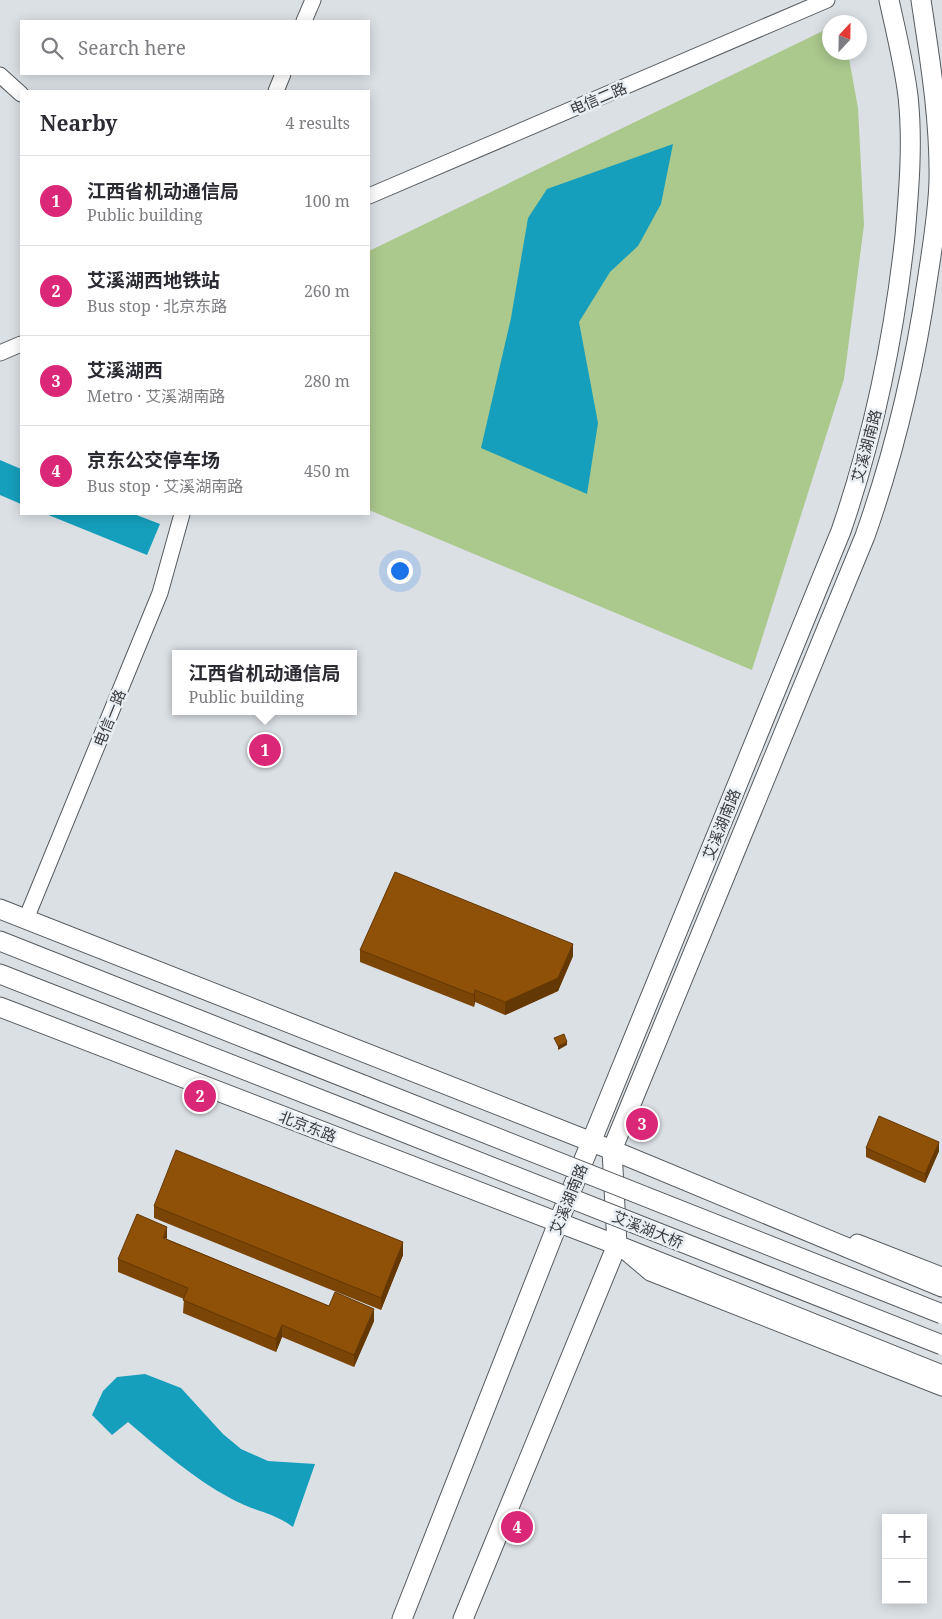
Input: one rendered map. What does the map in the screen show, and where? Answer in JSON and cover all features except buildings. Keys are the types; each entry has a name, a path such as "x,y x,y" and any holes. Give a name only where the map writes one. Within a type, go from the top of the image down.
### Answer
{"main road":[{"name":"艾溪湖南路","path":"402,1619 590,1142 841,530 869,443 886,367 901,275 909,184 908,97 889,0"},
{"name":"艾溪湖南路","path":"463,1619 617,1245 612,1150 864,536 897,438 912,376 939,183 937,122 920,0"},
{"path":"0,909 612,1150 942,1287"},
{"name":"艾溪湖大桥","path":"0,941 942,1314"},
{"name":"北京东路","path":"0,974 355,1113"},
{"name":"北京东路","path":"0,1007 617,1245 942,1375"},
{"name":"艾溪湖大桥","path":"355,1113 942,1345"}],"street":[{"path":"304,20 313,0"},
{"name":"电信二路","path":"370,196 827,0"},
{"path":"0,75 20,93"},
{"path":"276,90 283,75"},
{"path":"0,353 20,344"},
{"name":"电信一路","path":"26,919 160,593 182,515"},
{"path":"612,1150 720,1189 942,1275"},
{"path":"617,1245 650,1273 942,1388"}],"green space":[{"path":"822,31 822,60 849,60 858,108 864,225 844,379 752,670 370,510 370,251"}],"water":[{"path":"673,144 661,204 638,246 610,272 579,322 598,423 587,494 481,448 511,318 528,218 547,189"},
{"path":"0,460 20,469 20,504 0,495"},
{"path":"48,515 137,515 160,524 147,555"},
{"path":"145,1374 181,1388 223,1434 241,1449 268,1461 315,1464 293,1527 277,1518 238,1502 203,1482 128,1422 112,1435 92,1415 103,1391 117,1377"}],"place":[{"name":"江西省机动通信局","path":"265,750"},
{"name":"艾溪湖西地铁站","path":"200,1096"},
{"name":"艾溪湖西","path":"642,1124"},
{"name":"京东公交停车场","path":"517,1527"}]}
